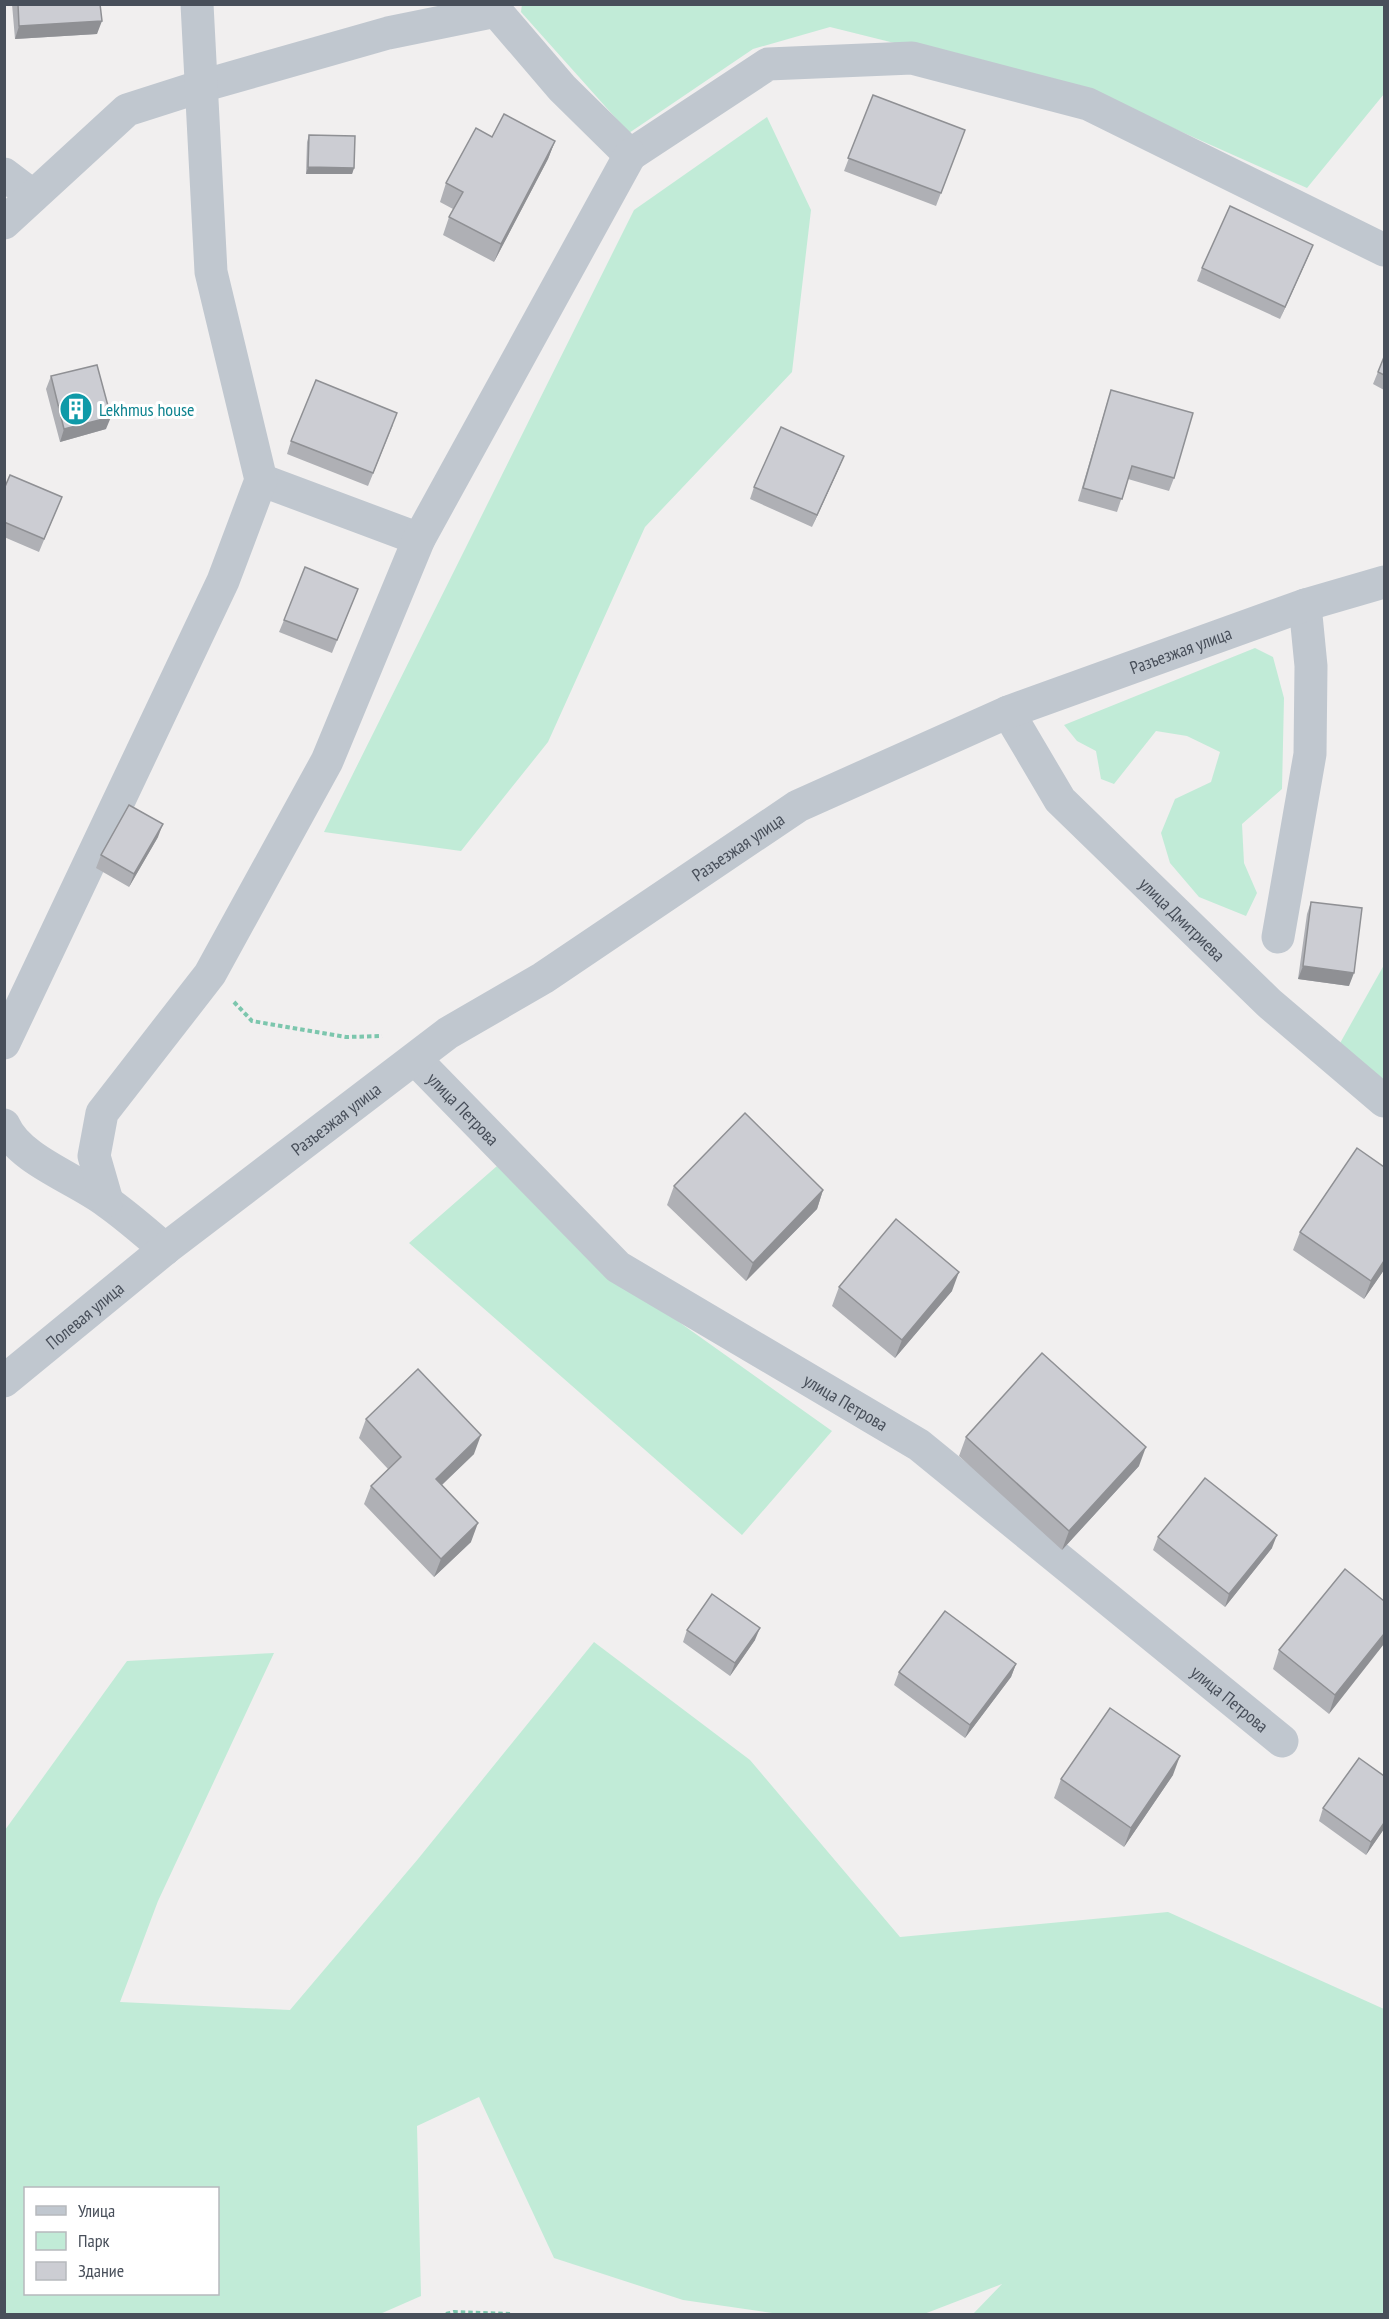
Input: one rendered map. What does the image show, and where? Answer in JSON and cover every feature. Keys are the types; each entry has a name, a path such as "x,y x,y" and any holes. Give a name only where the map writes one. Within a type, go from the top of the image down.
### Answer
{"street":[{"path":"4,1043 223,581 261,480 211,272 197,4"},
{"path":"4,224 128,110 201,86 388,33 496,11 562,88 630,155"},
{"path":"107,1201 94,1155 102,1113 210,974 327,760 419,539 630,155 768,64 912,58 1088,104 1384,250"},
{"path":"4,174 33,196"},
{"path":"261,480 419,539"},
{"name":"Разъезжая улица","path":"165,1249 416,1060 448,1033 543,978 798,806 1008,712 1305,605 1384,582"},
{"path":"1278,937 1310,754 1311,666 1305,605"},
{"name":"улица Дмитриева","path":"1008,712 1060,800 1269,1003 1384,1101"},
{"name":"улица Петрова","path":"416,1060 618,1267 920,1445 1282,1741"},
{"path":"4,1125 17,1152 107,1201 165,1249"},
{"name":"Полевая улица","path":"4,1381 165,1249"}],"path":[{"path":"210,974 252,1021 346,1037 391,1035"},
{"path":"446,2314 454,2312 510,2314"}],"green space":[{"path":"522,4 1384,5 1384,94 1307,188 1092,92 830,27 753,49 629,133 521,12"},
{"path":"767,117 811,210 792,372 645,527 548,742 461,851 324,832 634,210"},
{"path":"1255,648 1273,657 1284,698 1282,789 1242,824 1244,863 1257,893 1246,916 1199,897 1170,863 1161,833 1175,799 1211,782 1220,752 1187,736 1156,731 1114,784 1101,779 1096,751 1077,741 1064,725"},
{"path":"1384,965 1384,1082 1339,1045"},
{"path":"497,1166 582,1253 832,1431 742,1535 409,1243"},
{"path":"594,1642 750,1760 900,1937 1168,1912 1384,2009 1384,2314 973,2314 1002,2284 924,2314 779,2314 683,2300 554,2258 479,2097 417,2126 421,2296 380,2314 5,2314 5,1830 127,1661 274,1653 158,1901 120,2002 290,2010 418,1859"}],"building":[{"path":"18,4 100,4 102,21 19,26"},
{"path":"873,95 965,130 941,193 848,158"},
{"path":"504,114 555,141 501,244 449,217 463,192 446,183 476,128 492,137"},
{"path":"309,135 355,136 354,168 308,167"},
{"path":"1230,206 1313,245 1285,307 1202,268"},
{"path":"1384,357 1384,375 1378,372"},
{"name":"Lekhmus house","path":"97,365 111,417 64,429 51,376"},
{"path":"316,380 397,413 373,473 291,441"},
{"path":"1111,390 1193,413 1174,478 1132,466 1122,499 1083,488"},
{"path":"781,427 844,456 817,515 754,487"},
{"path":"10,475 62,497 44,539 4,522 4,489"},
{"path":"305,567 358,589 337,640 284,620"},
{"path":"129,805 163,824 134,874 101,855"},
{"path":"1311,902 1362,908 1354,973 1303,966"},
{"path":"745,1113 823,1190 753,1263 674,1186"},
{"path":"1357,1148 1384,1167 1384,1261 1371,1281 1300,1232"},
{"path":"896,1219 959,1272 902,1340 839,1287"},
{"path":"1042,1353 1146,1447 1069,1531 966,1437"},
{"path":"418,1369 481,1435 436,1479 478,1523 441,1559 371,1486 401,1457 366,1419"},
{"path":"1205,1478 1277,1535 1229,1594 1158,1537"},
{"path":"1345,1569 1384,1601 1384,1634 1335,1695 1279,1650"},
{"path":"712,1594 760,1628 735,1663 687,1630"},
{"path":"945,1611 1016,1664 970,1725 899,1672"},
{"path":"1110,1708 1180,1756 1131,1828 1061,1779"},
{"path":"1359,1758 1384,1776 1384,1823 1371,1842 1323,1808"}],"place":[{"name":"Lekhmus house","path":"76,409"}]}
